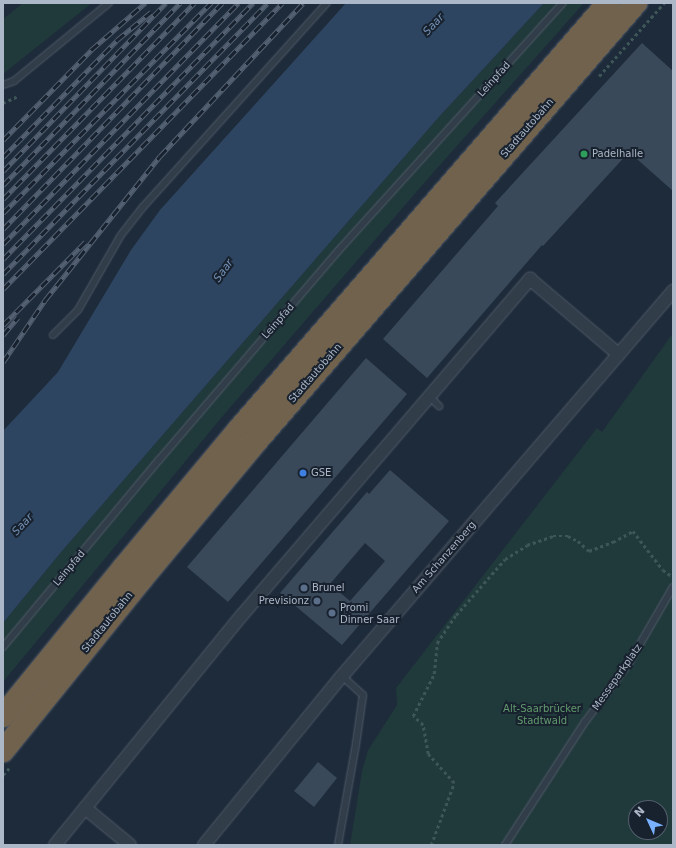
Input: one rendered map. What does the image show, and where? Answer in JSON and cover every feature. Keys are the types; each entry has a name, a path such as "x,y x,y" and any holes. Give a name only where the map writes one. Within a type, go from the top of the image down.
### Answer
{"highway":[{"name":"Stadtautobahn","path":"3,716 239,429 608,3"},
{"name":"Stadtautobahn","path":"3,751 141,580 256,442 636,3"}],"street":[{"path":"55,845 242,615 530,279 618,354"},
{"name":"Am Schanzenberg","path":"204,845 342,676 673,291"},
{"path":"85,808 130,845"}],"lane":[{"path":"3,85 14,81 109,3"},
{"path":"53,335 78,310 121,235 143,207 327,3"},
{"name":"Leinpfad","path":"3,647 159,460 338,250 563,3"},
{"path":"430,397 440,406"},
{"name":"Messeparkplatz","path":"505,845 585,722 630,663 673,587"},
{"path":"338,845 363,695 342,676"}],"path":[{"path":"596,80 664,3"},
{"path":"3,103 18,96"},
{"path":"431,845 454,783 428,754 423,725 413,716 434,674 437,643 456,614 505,558 527,545 553,536 568,536 578,541 589,551 613,542 633,531 663,570 673,577"}],"green space":[{"path":"23,3 92,3 3,74 3,19"},
{"path":"544,3 584,3 432,174 222,417 3,682 3,623 62,551 438,118"},
{"name":"Alt-Saarbrücker Stadtwald","path":"673,333 673,845 350,845 362,771 368,750 397,705 396,688 597,428 602,432"}],"water":[{"name":"Saar","path":"346,3 544,3 438,118 62,551 3,623 3,431 58,372 131,250 160,210"}],"building":[{"path":"642,43 673,71 673,191 629,152 543,246 542,245 427,378 383,339 498,206 495,203"},
{"name":"GSE","path":"366,358 407,394 228,602 187,567"},
{"path":"390,470 449,521 342,645 280,593 367,492 369,494","holes":["365,543 385,561 350,601 330,584"]},
{"path":"318,762 337,778 314,807 294,791"}],"railway":[{"path":"3,140 91,50 145,3"},
{"path":"3,171 166,3"},
{"path":"3,185 180,3"},
{"path":"3,199 194,3"},
{"path":"3,213 211,3"},
{"path":"3,229 222,3"},
{"path":"3,244 238,3"},
{"path":"3,259 253,3"},
{"path":"3,274 267,3"},
{"path":"3,289 282,3"},
{"path":"3,362 45,300 160,156 303,3"},
{"path":"3,157 117,40 151,12"},
{"path":"3,325 85,242"},
{"path":"3,335 18,317"}],"place":[{"name":"Padelhalle","path":"584,154"},
{"name":"GSE","path":"303,473"},
{"name":"Brunel","path":"304,588"},
{"name":"Previsionz","path":"317,601"},
{"name":"Promi Dinner Saar","path":"332,613"}]}
